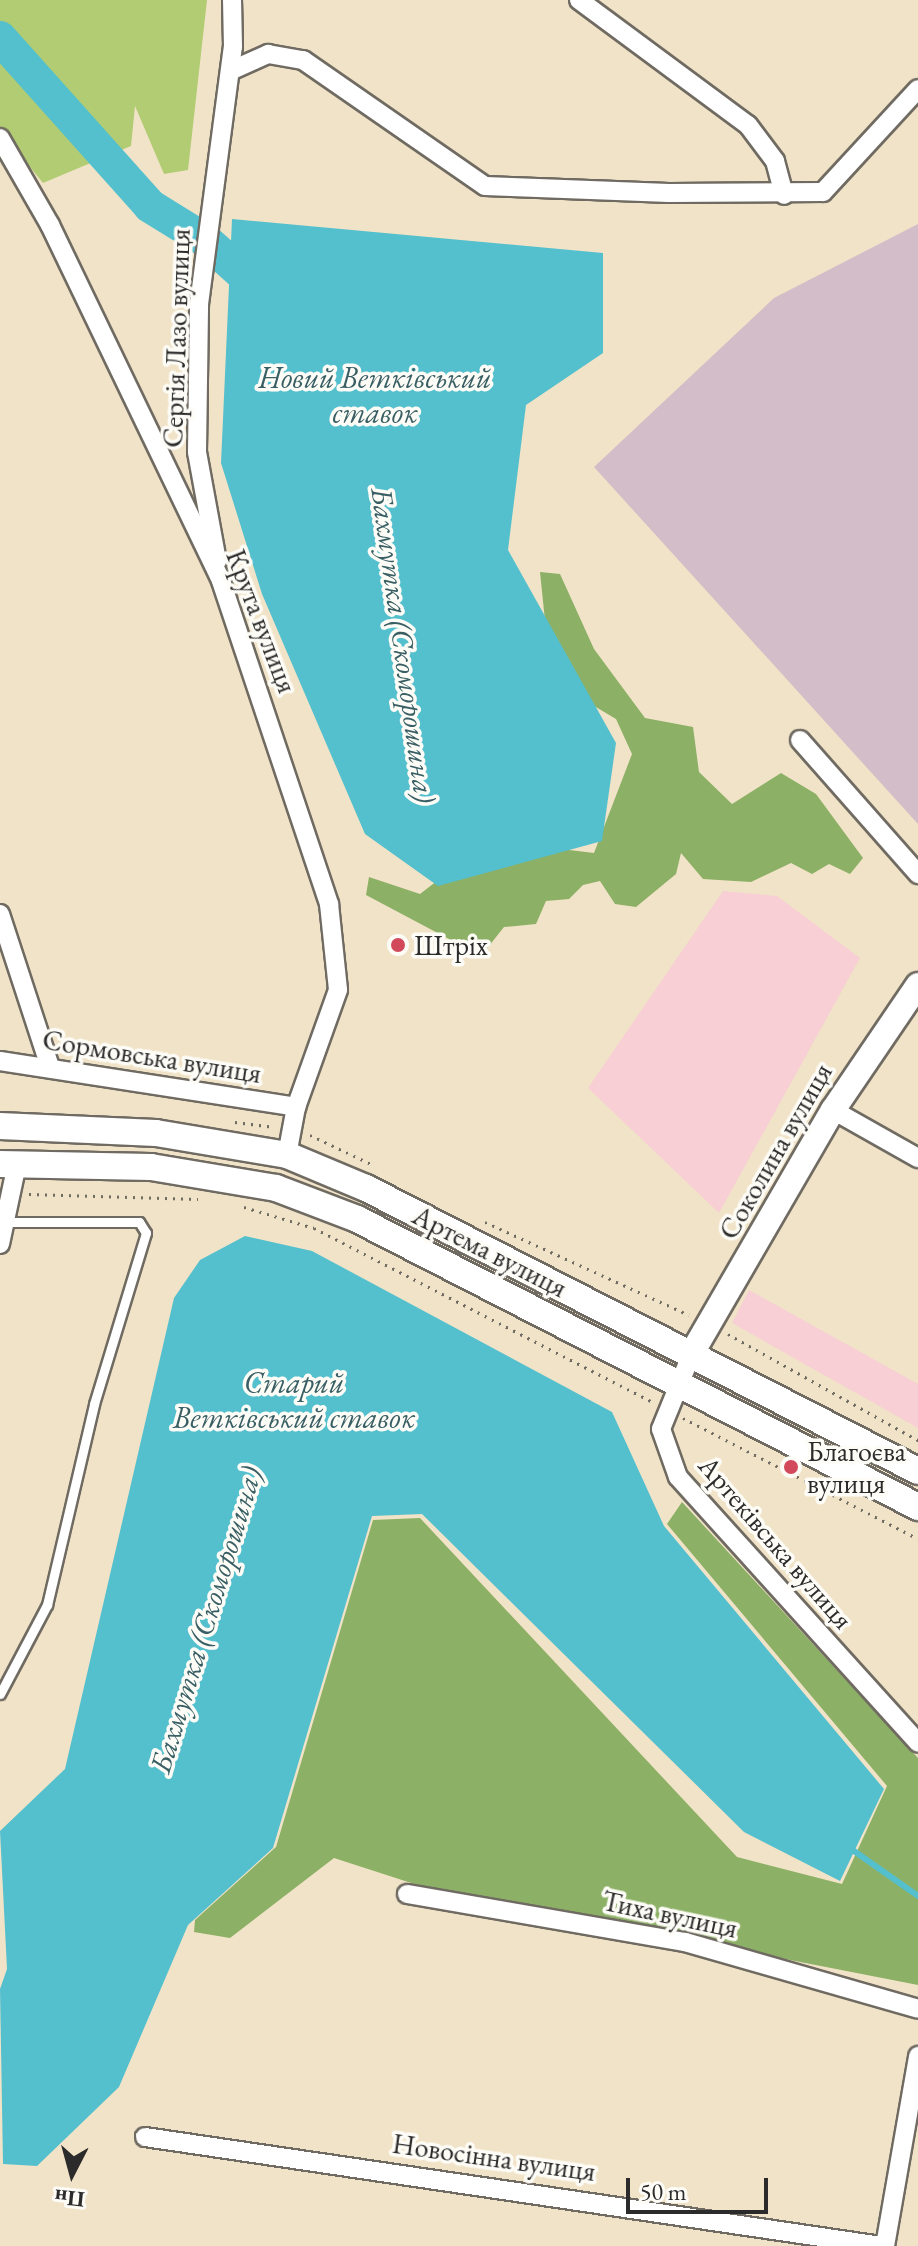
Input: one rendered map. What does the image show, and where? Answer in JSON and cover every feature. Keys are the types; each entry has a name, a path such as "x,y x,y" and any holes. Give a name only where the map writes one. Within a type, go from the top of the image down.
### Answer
{"main road":[{"name":"Артема вулиця","path":"0,1126 156,1133 287,1155 692,1353 918,1471"},
{"name":"Артема вулиця","path":"9,1164 151,1167 276,1188 357,1219 918,1507"}],"street":[{"name":"Сергія Лазо вулиця","path":"221,581 197,452 199,304 230,71 232,0"},
{"path":"579,0 748,125 775,161 784,195"},
{"path":"230,71 268,54 303,60 485,186 784,195 823,192 918,89"},
{"name":"Крута вулиця","path":"0,138 50,225 221,581 329,904 338,990 296,1107 287,1155"},
{"path":"800,740 918,874"},
{"path":"0,914 50,1067"},
{"name":"Соколина вулиця","path":"692,1353 833,1110 918,985"},
{"name":"Сормовська вулиця","path":"0,1061 296,1107"},
{"path":"833,1110 918,1158"},
{"path":"0,1244 12,1194 9,1164"},
{"name":"Артеківська вулиця","path":"692,1353 677,1382 661,1429 678,1477 918,1743"},
{"name":"Тиха вулиця","path":"407,1894 685,1942 918,2009"},
{"path":"883,2246 918,2056"},
{"name":"Новосінна вулиця","path":"145,2137 883,2246"}],"lane":[{"path":"0,1694 47,1605 94,1404 146,1233 139,1222 7,1222"}],"path":[{"path":"12,1194 214,1201"},
{"path":"229,1202 314,1228 918,1539"}],"shaded area":[{"path":"918,224 918,824 594,467 774,298"},
{"path":"723,891 777,896 860,958 719,1213 588,1088"},
{"path":"749,1290 918,1384 918,1428 732,1323"}],"green space":[{"path":"0,0 207,0 188,170 164,174 135,106 131,146 43,183 0,130"},
{"path":"540,572 560,574 594,649 645,718 693,727 699,772 732,804 781,773 816,794 863,858 850,874 829,864 812,874 791,863 751,882 703,879 681,853 676,874 636,907 615,904 600,881 583,885 569,899 546,901 536,924 504,927 481,956 366,895 369,877 420,894 455,867 536,846 594,853 632,754 616,719 574,694 548,650"},
{"path":"682,1502 918,1758 918,1985 436,1891 334,1858 230,1938 194,1932 195,1920 276,1847 373,1520 420,1518 737,1857 842,1884 887,1786 667,1524"}],"water":[{"name":"Новий Ветківський ставок","path":"232,219 603,253 603,353 526,405 508,550 616,743 602,841 438,886 365,834 262,594 221,463"},
{"name":"Старий Ветківський ставок","path":"245,1236 312,1251 612,1412 664,1526 884,1789 840,1881 744,1832 422,1514 372,1516 273,1848 188,1925 119,2087 37,2166 3,2164 0,1989 7,1969 0,1831 65,1769 174,1298 200,1260"}],"waterway":[{"name":"Бахмутка (Скоморошина)","path":"0,38 150,206 205,240 264,293"},
{"path":"854,1851 918,1896"}],"place":[{"name":"Штріх","path":"398,945"},
{"name":"Благоєва вулиця","path":"791,1467"}]}
